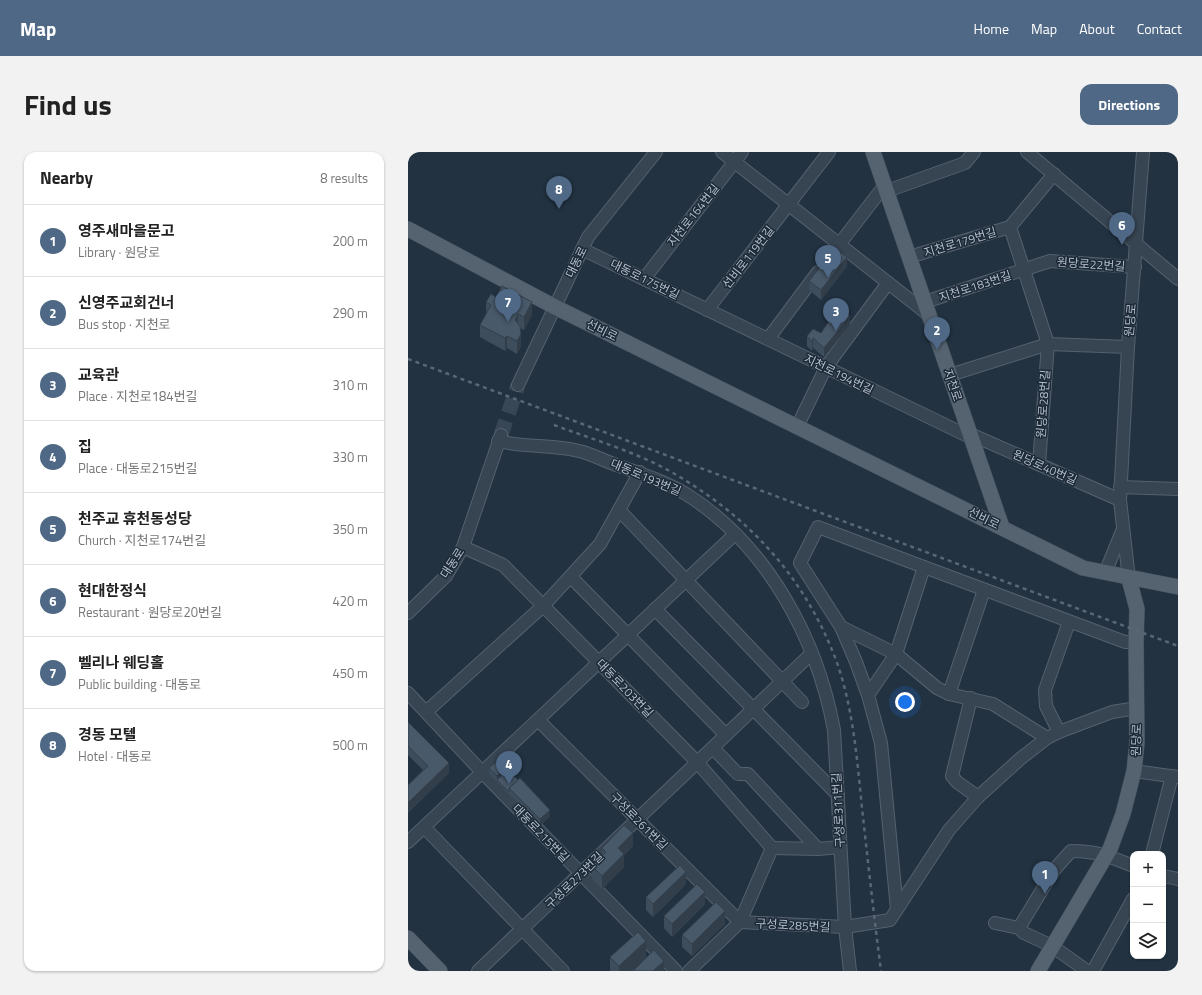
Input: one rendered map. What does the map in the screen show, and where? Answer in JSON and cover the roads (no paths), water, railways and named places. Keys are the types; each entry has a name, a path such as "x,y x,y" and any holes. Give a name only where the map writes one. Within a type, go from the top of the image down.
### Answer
{"main road":[{"name":"지천로","path":"873,152 1002,527"},
{"name":"선비로","path":"408,229 555,307 1083,568 1129,579 1178,587"},
{"name":"원당로","path":"1038,971 1106,854 1123,814 1134,771 1137,743 1137,609 1129,579"},
{"path":"408,938 440,971"}],"street":[{"name":"대동로","path":"518,385 588,237 656,152"},
{"path":"722,152 888,283 927,309"},
{"name":"지천로164번길","path":"644,279 742,152"},
{"name":"선비로119번길","path":"707,310 829,152"},
{"path":"768,339 839,244 886,188 965,163 974,152"},
{"path":"1028,152 1178,279"},
{"name":"원당로","path":"1129,579 1120,500 1120,487 1128,347 1143,152"},
{"name":"지천로179번길","path":"910,257 1010,227 1054,174"},
{"name":"지천로179번길","path":"1010,227 1025,270"},
{"name":"대동로175번길","path":"582,249 707,310"},
{"name":"원당로22번길","path":"1025,270 1050,261 1135,267"},
{"name":"지천로183번길","path":"927,309 1025,270"},
{"name":"원당로28번길","path":"1025,270 1048,344 1038,464"},
{"path":"797,427 826,367 888,283"},
{"name":"지천로194번길","path":"707,310 971,436"},
{"path":"950,374 1048,344 1128,347"},
{"name":"원당로40번길","path":"971,436 1120,500"},
{"name":"대동로","path":"408,612 446,576 463,547 499,438"},
{"name":"대동로193번길","path":"499,438 511,444 582,451 640,472 672,486 687,495 735,534 761,565 791,608 812,653"},
{"path":"426,712 543,606 571,577 600,544 640,472"},
{"path":"1120,487 1178,489"},
{"path":"619,510 802,702"},
{"path":"897,909 881,743 868,695 841,627 800,563 818,527 1069,622 1125,642 1136,642"},
{"path":"1105,573 1123,528"},
{"path":"408,842 735,534"},
{"name":"대동로203번길","path":"463,547 503,565 600,661 698,762 772,848"},
{"path":"868,695 896,654 924,566"},
{"path":"571,577 726,735"},
{"path":"949,694 984,590"},
{"path":"655,609 752,710 838,795"},
{"path":"1059,732 1046,706 1045,690 1069,622"},
{"path":"841,627 896,654 937,688 949,694 993,704 1048,738"},
{"name":"구성로273번길","path":"478,971 812,653"},
{"name":"구성로311번길","path":"812,653 827,696 832,723 838,795 845,927 850,971"},
{"name":"대동로215번길","path":"408,693 482,772 676,971"},
{"path":"971,698 952,776 957,782 978,797"},
{"name":"구성로285번길","path":"740,922 845,927 890,920 949,830 978,797 1014,764 1048,738 1059,732 1112,712 1137,708"},
{"name":"구성로261번길","path":"538,720 740,922"},
{"path":"713,748 738,774 748,774 818,849"},
{"path":"1134,771 1175,776 1153,851"},
{"path":"424,827 563,971"},
{"path":"772,848 818,849 840,847"},
{"name":"구성로285번길","path":"689,971 740,922 772,848"},
{"path":"1019,928 1054,870 1071,851 1088,851 1106,854 1130,865"},
{"path":"1166,877 1178,879"},
{"path":"1093,971 1130,905"},
{"path":"995,923 1019,928 1024,933 1052,946 1087,971"}],"tunnel":[{"path":"501,435 518,385"}],"railway":[{"path":"408,359 1178,646"},
{"path":"554,425 652,462 668,470 709,496 733,514 755,534 793,579 809,604 824,631 836,660 847,696 856,752 881,971"}],"place":[{"name":"경동 모텔","path":"559,209"},
{"name":"현대한정식","path":"1122,245"},
{"name":"천주교 휴천동성당","path":"828,278"},
{"name":"벨리나 웨딩홀","path":"508,322"},
{"name":"교육관","path":"836,331"},
{"name":"신영주교회건너","path":"937,350"},
{"name":"집","path":"509,784"},
{"name":"영주새마을문고","path":"1045,894"}]}
